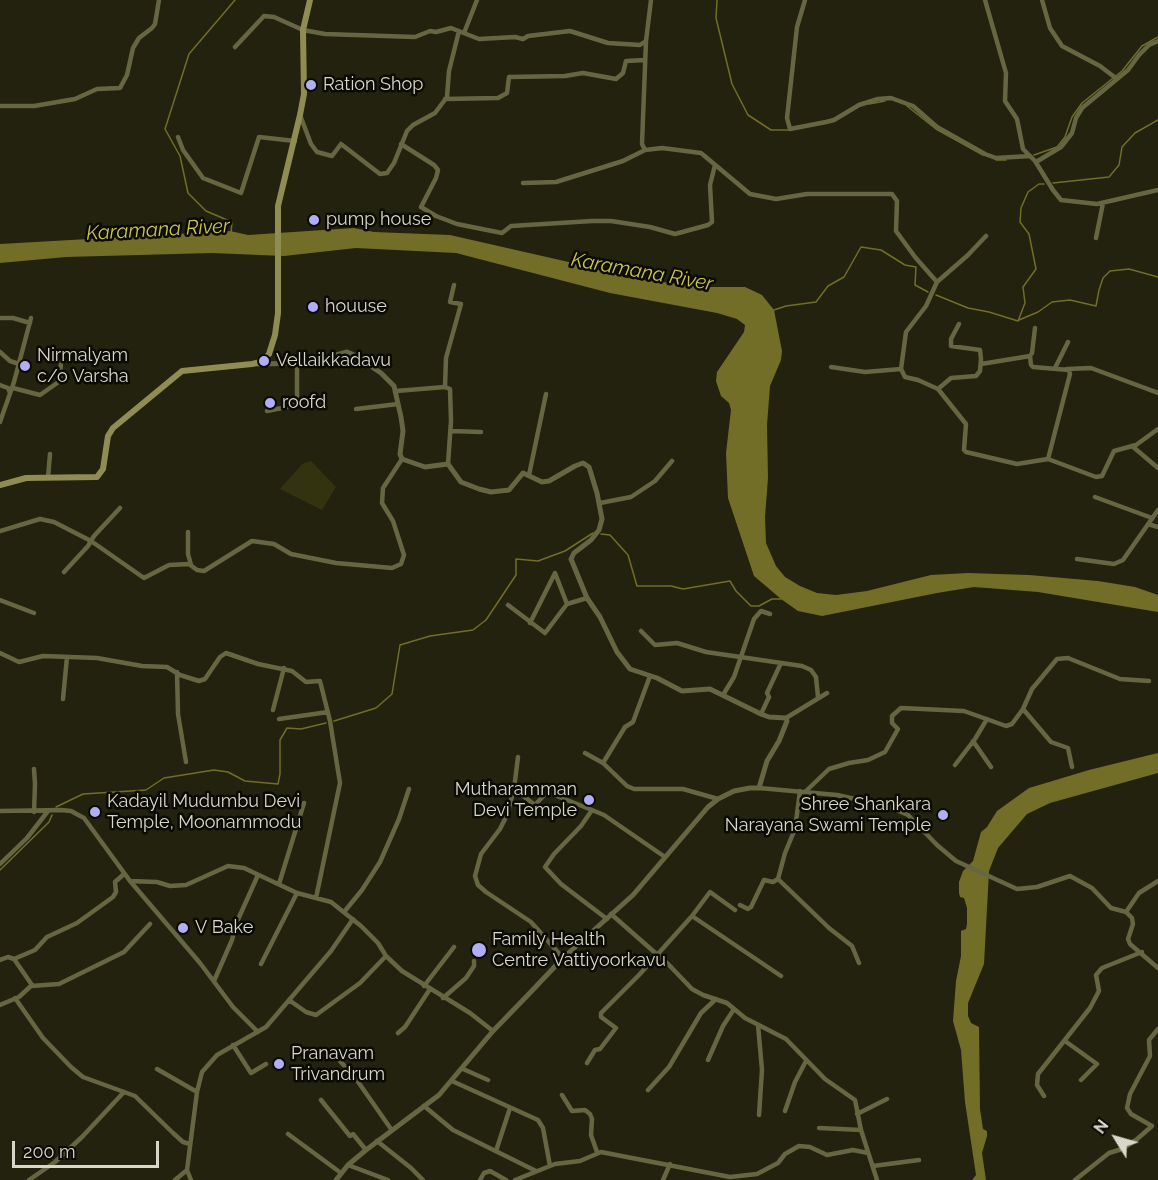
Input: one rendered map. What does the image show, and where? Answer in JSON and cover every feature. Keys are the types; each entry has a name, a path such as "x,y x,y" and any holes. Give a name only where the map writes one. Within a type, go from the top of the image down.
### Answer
{"main road":[{"path":"0,485 26,478 99,475 103,469 108,436 113,428 182,371 261,362 272,350 278,313 278,206 295,141 304,93 303,30 310,0"}],"street":[{"path":"0,106 44,104 75,99 98,89 120,88 127,75 133,48 139,38 154,24 159,0"},
{"path":"300,115 311,144 317,152 332,156 341,144 380,174 387,173 407,131 413,125 435,113 445,99 449,71 462,32 477,0"},
{"path":"645,150 642,144 645,60 651,0"},
{"path":"805,0 797,27 787,118 790,129 826,123 859,105 878,99 891,98 913,106 937,127 985,154 996,158 1030,156"},
{"path":"985,0 1006,73 1005,101 1017,119 1023,149 1036,162 1061,200 1097,204 1158,190"},
{"path":"1042,0 1050,28 1062,46 1100,66 1117,79"},
{"path":"235,47 264,16 274,17 303,30 332,34 415,37 430,31 436,32 451,28 479,39 515,37 523,39 528,36 570,31 608,43 640,45 646,41"},
{"path":"1036,162 1061,147 1072,133 1076,118 1083,108 1128,70 1149,45 1158,41"},
{"path":"445,99 498,98 507,93 509,77 565,76 583,73 616,79 623,73 626,61 645,60"},
{"path":"178,137 183,150 203,178 242,193 260,136 295,141"},
{"path":"401,144 438,170 421,207 457,224 502,233 511,226 592,221 611,221 650,227 675,234 708,225 712,222 710,185 715,165"},
{"path":"523,183 556,182 623,161 645,150 662,148 701,153 750,194 776,200 807,194 892,194 897,201 896,231 937,282"},
{"path":"1096,238 1103,203"},
{"path":"986,236 937,282 926,306 906,332 901,369 905,377 939,389 966,423 964,450 1017,464 1048,459 1096,477 1102,476 1114,451 1132,446 1158,429"},
{"path":"445,387 446,358 461,304 450,302 454,285"},
{"path":"0,318 30,321 0,422"},
{"path":"939,389 951,378 976,376 980,371 980,350 951,346 951,339 959,324"},
{"path":"1035,328 1030,356 1033,367 1091,368 1158,393"},
{"path":"1054,368 1068,342"},
{"path":"0,352 10,361 19,364"},
{"path":"252,364 309,363 347,352 381,373 396,391 403,431 400,454 402,459"},
{"path":"981,364 1030,356"},
{"path":"0,384 11,390 40,395 60,381 61,361"},
{"path":"267,411 297,405 297,364"},
{"path":"831,368 865,372 901,369"},
{"path":"1048,459 1070,374 1067,369"},
{"path":"396,391 445,387 450,389 451,431 448,465 461,482 491,492 509,490 523,473 542,482 549,481 575,465 583,464 590,468 602,519 599,530 591,540 574,553 571,560 586,598 600,617 617,652 630,669 681,691 710,689 743,707 769,717 786,718 827,693"},
{"path":"529,475 546,394"},
{"path":"356,409 398,404"},
{"path":"451,431 482,432"},
{"path":"1132,446 1158,468"},
{"path":"48,478 50,454"},
{"path":"402,459 425,467 448,465"},
{"path":"0,531 42,519 54,522 91,541 141,578 169,565 190,565 197,570 204,571 252,541 274,544 291,554 348,565 392,568 399,566 404,555 393,521 382,503 383,488 402,459"},
{"path":"600,503 632,497 655,481 672,460"},
{"path":"1095,497 1152,518"},
{"path":"64,572 120,508"},
{"path":"1077,559 1114,564 1123,560 1158,510"},
{"path":"1148,524 1158,527"},
{"path":"188,532 190,565"},
{"path":"530,623 555,573 567,604"},
{"path":"508,605 545,633 567,604 586,598"},
{"path":"0,600 34,613"},
{"path":"723,695 734,677 754,619 761,611 770,614"},
{"path":"641,631 655,645 677,643 705,652 781,663 811,670 816,677 818,697"},
{"path":"0,653 19,662 42,656 97,658 167,668 201,681 205,679 222,654 226,653 258,664 284,668 306,682 321,681 340,783 316,898"},
{"path":"63,699 67,657"},
{"path":"740,905 748,909 751,907 764,880 773,882 778,879 795,829 802,792 829,770 849,763 868,760 885,752 897,729 892,723 892,716 901,708 964,711 1006,726 1012,724 1023,709 1032,689 1057,659 1068,658 1120,679 1149,681"},
{"path":"761,714 769,697 767,693 781,663"},
{"path":"273,710 284,668"},
{"path":"177,672 178,714 186,762"},
{"path":"603,763 625,727 633,723 650,676"},
{"path":"1023,709 1051,742 1068,748 1072,767"},
{"path":"279,719 328,712"},
{"path":"759,788 766,761 779,741 787,721 786,718"},
{"path":"955,765 987,719"},
{"path":"973,741 991,767"},
{"path":"585,753 603,763 627,786 634,789 683,789 718,799"},
{"path":"518,757 514,789 507,815 500,829 481,854 476,866 476,880 486,892 531,922 563,958"},
{"path":"34,769 34,812"},
{"path":"336,1180 348,1165 366,1150 439,1095 493,1031 563,958 633,895 699,817 718,799 740,789 759,788 865,800 901,811 956,861 1017,890 1070,876 1092,888 1111,908 1126,912 1132,918 1133,924 1128,939 1130,944 1158,968"},
{"path":"344,912 380,862 409,789"},
{"path":"514,789 533,804 547,792 604,815 665,857"},
{"path":"279,884 304,803"},
{"path":"592,810 545,867 561,884 609,916 658,955 692,988 703,995 727,1003 786,1039 825,1079 855,1100 861,1130 877,1180"},
{"path":"0,811 71,811 84,818 124,874 200,963 232,1007 258,1032"},
{"path":"0,864 27,838 48,811"},
{"path":"130,881 157,882 170,886 186,885 228,866 244,868 297,893 331,902 378,943 386,956 402,971 443,999 470,1013 493,1031"},
{"path":"0,960 8,957 14,958 37,949 47,937 76,923 113,897 116,892 115,882 124,874"},
{"path":"214,981 258,875"},
{"path":"778,879 829,928 852,946 859,963"},
{"path":"1126,912 1139,893 1158,881"},
{"path":"587,1063 595,1050 600,1049 616,1028 602,1017 601,1013 658,955 710,892 735,910"},
{"path":"261,964 297,893"},
{"path":"692,916 781,976"},
{"path":"191,1180 187,1170 200,1076 217,1055 266,1027 331,951 353,919"},
{"path":"0,1005 32,986 59,984 124,952 150,924"},
{"path":"398,1033 405,1027 454,947"},
{"path":"1044,1096 1037,1085 1038,1074 1090,1008 1099,991 1096,979 1100,970 1142,952"},
{"path":"289,1000 306,1012 316,1015 360,983 386,956"},
{"path":"14,958 31,981 32,986"},
{"path":"443,999 466,978 474,966 474,961"},
{"path":"15,998 43,1038 71,1067 83,1077 135,1096 183,1142 190,1144"},
{"path":"648,1090 669,1067 701,1013 716,999"},
{"path":"708,1060 723,1026 734,1009"},
{"path":"758,1024 762,1070 759,1115"},
{"path":"1158,1029 1149,1040 1150,1056 1130,1094 1127,1108 1131,1114 1158,1129"},
{"path":"1065,1041 1097,1064 1081,1080"},
{"path":"233,1045 251,1073 266,1064"},
{"path":"338,1059 354,1076 392,1129"},
{"path":"785,1111 795,1082 806,1061"},
{"path":"157,1069 197,1092"},
{"path":"463,1069 488,1080"},
{"path":"452,1081 538,1120 543,1128 550,1166"},
{"path":"29,1180 55,1162 82,1137 124,1092"},
{"path":"562,1095 572,1111 585,1110 591,1117 591,1135 597,1152"},
{"path":"857,1114 887,1099"},
{"path":"321,1100 350,1136 353,1134 366,1150"},
{"path":"424,1106 449,1127 536,1172"},
{"path":"496,1151 510,1108"},
{"path":"1075,1180 1109,1154 1136,1140 1152,1126"},
{"path":"819,1128 861,1130"},
{"path":"288,1134 341,1173"},
{"path":"377,1141 411,1167 423,1180"},
{"path":"515,1180 550,1166 580,1161 597,1152 608,1152 670,1164 715,1176 729,1177 757,1174 778,1163 785,1154 799,1146 810,1147 827,1155 860,1150 866,1146"},
{"path":"860,1150 868,1153"},
{"path":"873,1166 919,1160"},
{"path":"663,1180 670,1164"},
{"path":"348,1165 388,1180"},
{"path":"175,1180 187,1170"},
{"path":"480,1180 484,1173 490,1171 506,1180"},
{"path":"757,1174 759,1180"}],"shaded area":[{"path":"354,228 374,232 450,235 628,278 705,287 745,287 762,295 774,310 782,351 781,360 770,386 767,425 766,543 776,566 785,577 800,586 817,593 836,595 867,591 931,575 968,573 1029,575 1135,587 1158,595 1158,612 1038,592 974,587 822,616 798,611 754,576 728,498 726,453 731,410 729,403 721,396 716,381 717,372 744,332 745,325 737,319 717,313 610,293 456,253 356,248 284,256 212,253 66,257 0,263 0,244 230,231 248,235"},
{"path":"311,461 336,487 322,510 280,489 302,464"},
{"path":"1158,753 1158,773 1050,803 1027,814 998,848 989,871 984,964 968,1003 968,1016 971,1023 979,1027 980,1109 983,1129 987,1131 982,1153 986,1180 972,1180 976,1175 965,1102 961,1050 953,1021 956,981 961,956 961,931 966,929 967,924 967,908 964,898 960,897 959,893 959,882 963,871 973,861 981,832 997,811 1029,788"}],"waterway":[{"name":"Karamana River","path":"231,233 232,222 206,211 188,193 180,156 165,129 189,54 235,0"},
{"path":"717,0 716,18 732,84 748,115 771,130 789,130"},
{"path":"1034,155 1057,147 1065,137 1072,117 1082,103 1122,71 1142,46 1158,37"},
{"path":"869,104 885,101"},
{"path":"907,106 936,129 983,155"},
{"path":"1053,183 1109,177 1119,165 1122,147 1135,133 1158,120"},
{"path":"996,160 1006,160"},
{"path":"936,295 968,308 1018,321 1025,303 1023,287 1036,269 1029,234 1020,222 1021,208 1028,192 1039,184 1044,184"},
{"path":"774,310 816,302 828,286 844,277 861,247 881,250 905,265 916,267 915,285 928,292"},
{"path":"1019,320 1038,312 1052,302 1070,300 1096,306 1103,278 1110,271 1129,269 1158,277"},
{"path":"334,721 376,708 392,694 400,645 430,636 473,630 486,620 516,575 516,559 538,561 565,551 593,533"},
{"path":"601,534 610,535 628,555 637,586 671,586 683,589 730,581 736,591 751,606 759,606 772,599 781,599"},
{"path":"56,807 83,794 146,790 164,778 214,770 228,772 245,781 278,784 280,740 287,728 301,729 326,723"},
{"path":"0,870 49,822 52,815"}],"place":[{"name":"Ration Shop","path":"311,85"},
{"name":"pump house","path":"314,220"},
{"name":"houuse","path":"313,307"},
{"name":"Vellaikkadavu","path":"264,361"},
{"name":"Nirmalyam c/o Varsha","path":"25,366"},
{"name":"roofd","path":"270,403"},
{"name":"Mutharamman Devi Temple","path":"589,800"},
{"name":"Kadayil Mudumbu Devi Temple, Moonammodu","path":"95,812"},
{"name":"Shree Shankara Narayana Swami Temple","path":"943,815"},
{"name":"V Bake","path":"183,928"},
{"name":"Family Health Centre Vattiyoorkavu","path":"479,950"},
{"name":"Pranavam Trivandrum","path":"279,1064"}]}
